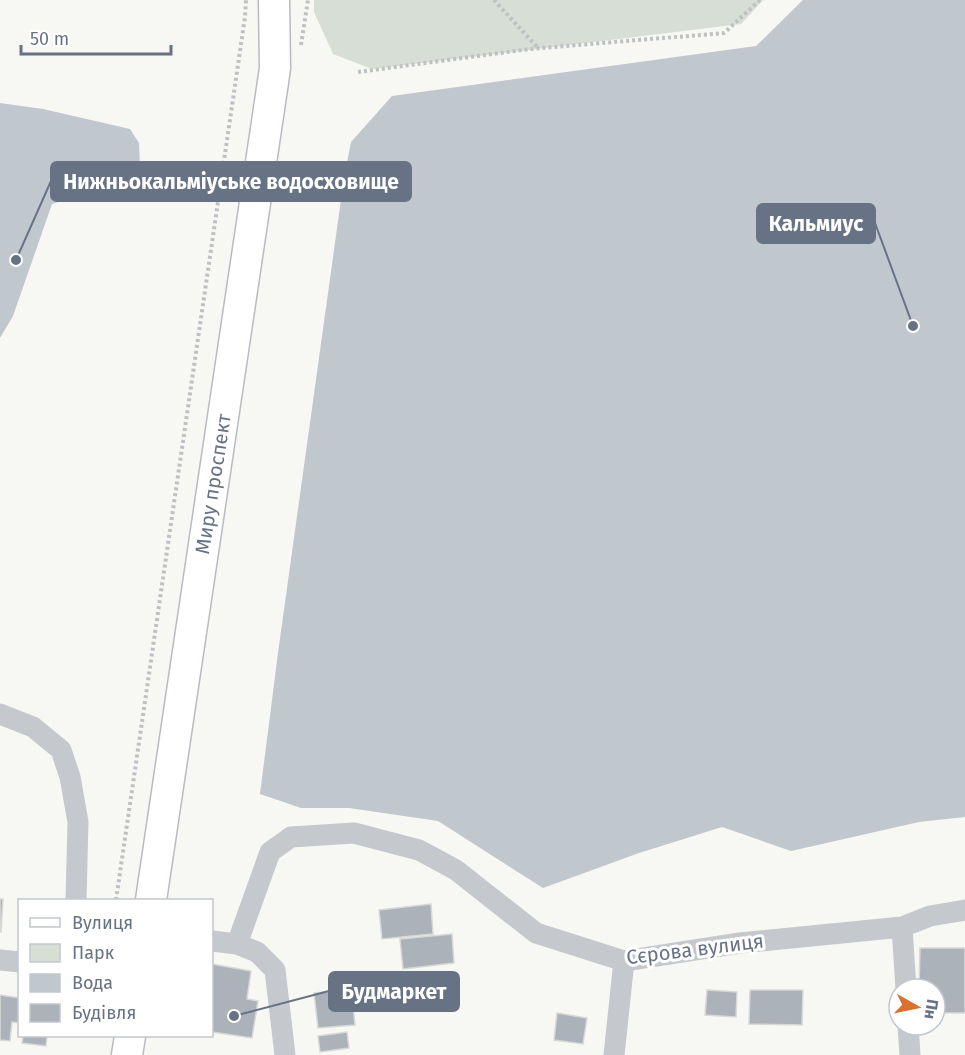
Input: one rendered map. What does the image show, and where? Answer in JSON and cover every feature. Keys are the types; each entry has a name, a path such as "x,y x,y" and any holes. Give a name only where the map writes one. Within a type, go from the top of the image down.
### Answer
{"main road":[{"name":"Миру проспект","path":"274,0 274,75"},
{"name":"Миру проспект","path":"151,899 274,75 293,0"},
{"path":"127,1055 130,1037"}],"street":[{"path":"0,714 33,727 61,750 70,777 78,822 76,899"},
{"name":"Сєрова вулиця","path":"237,944 270,852 291,837 354,832 419,850 447,865 536,933 624,961 740,943 902,927 930,916 965,910"},
{"path":"902,927 905,977"},
{"path":"213,941 237,944 257,952 275,970 285,1055"},
{"path":"0,960 18,962"},
{"path":"614,1055 624,961"},
{"path":"909,1037 910,1055"}],"path":[{"path":"116,899 246,0"},
{"path":"494,0 539,49"},
{"path":"358,72 539,49 724,33 760,0"}],"green space":[{"path":"314,0 763,0 741,24 372,69 333,54 314,12"}],"water":[{"path":"803,0 965,0 965,817 919,822 791,851 722,827 639,853 543,888 438,821 349,808 301,808 260,794 344,178 351,142 392,96 756,46"},
{"path":"0,103 43,109 130,129 139,143 140,168 132,179 52,204 13,316 0,338"}],"building":[{"path":"0,899 3,899 1,932 0,932"},
{"path":"431,904 433,934 382,939 379,910"},
{"path":"452,934 454,963 403,969 400,939"},
{"path":"920,948 965,948 965,1013 947,1013 947,977 919,977"},
{"path":"213,964 251,971 247,999 258,1001 252,1038 213,1032"},
{"path":"707,990 737,992 736,1017 705,1015"},
{"path":"750,990 803,990 802,1025 749,1024"},
{"path":"338,991 339,1008 353,1006 355,1025 318,1028 314,993"},
{"path":"0,995 18,998 18,1023 12,1022 10,1041 0,1040"},
{"path":"557,1013 587,1018 583,1044 554,1040"},
{"path":"347,1032 349,1048 320,1052 318,1036"},
{"path":"23,1037 47,1037 46,1046 22,1043"}],"place":[{"name":"Нижньокальміуське водосховище","path":"16,260"},
{"name":"Кальмиус","path":"913,326"},
{"name":"Будмаркет","path":"234,1016"}]}
